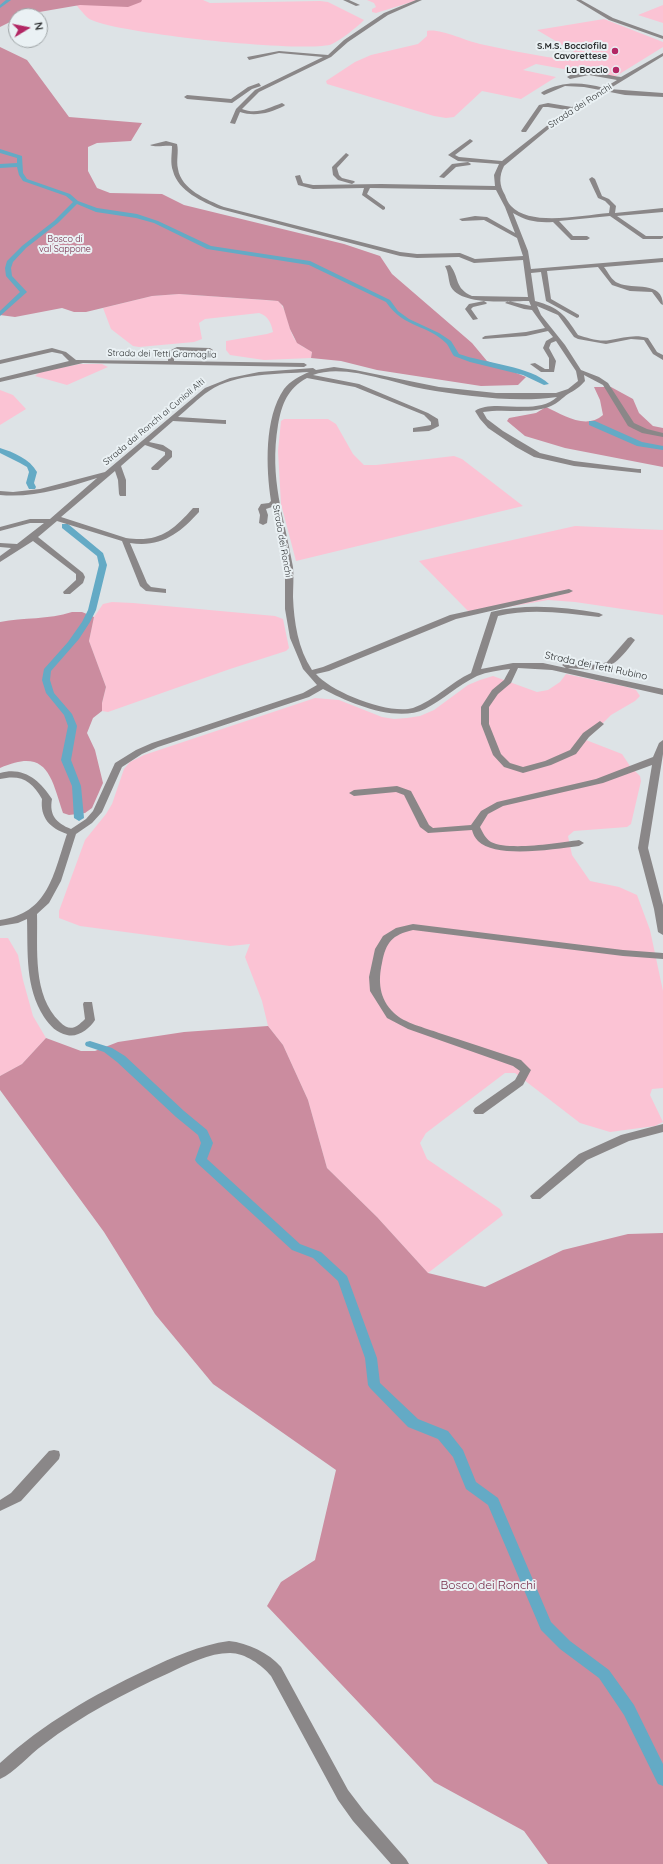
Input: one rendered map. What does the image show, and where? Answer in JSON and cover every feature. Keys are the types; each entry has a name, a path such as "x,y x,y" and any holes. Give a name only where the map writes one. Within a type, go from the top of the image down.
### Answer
{"street":[{"path":"345,0 358,5"},
{"path":"233,124 238,110 257,91 329,56 352,37 386,14 420,0"},
{"path":"578,0 611,19 663,38"},
{"path":"249,58 279,52 329,56"},
{"name":"Strada dei Ronchi","path":"501,165 544,129 572,109 663,54"},
{"path":"570,77 586,74 621,80"},
{"path":"187,97 232,101 255,86 271,84"},
{"path":"544,93 555,86 565,84 625,93 663,95"},
{"path":"238,110 244,113 259,113 270,111 282,105"},
{"path":"524,131 542,106 548,105 572,109"},
{"path":"470,141 451,155 458,159 501,165"},
{"path":"153,145 166,143 175,145 175,171 180,179 198,197 208,203 222,208 400,254 417,256 460,255 474,261 526,258"},
{"path":"346,155 334,168 336,177 348,182 382,186"},
{"path":"442,177 454,165 501,165"},
{"path":"501,165 496,180 498,188 508,207 520,237 526,258 533,303 579,371 582,381 574,390 565,393 560,399 541,408 489,408 479,412 481,417 490,426 515,443 537,455 569,462 638,471"},
{"path":"298,176 300,184 306,186 498,188"},
{"path":"592,179 600,197 607,200 614,206 612,215"},
{"path":"368,186 364,194 383,208"},
{"path":"508,207 525,218 540,221 663,210"},
{"path":"612,215 644,238 661,236"},
{"path":"462,219 490,219 507,232 520,237"},
{"path":"556,220 571,238 587,238"},
{"path":"528,271 663,260"},
{"path":"448,266 452,272 454,286 464,295 471,298 533,303 545,306 560,314 576,336 605,342 616,341 630,336 640,337 646,339 654,353 663,358"},
{"path":"600,266 614,284 630,289 648,289 654,291 663,303"},
{"path":"544,270 548,300 577,316"},
{"path":"475,319 468,309 471,305 508,303 526,308 533,303"},
{"path":"485,338 526,334 550,329"},
{"path":"533,364 543,371 552,371 554,366 551,354 546,348 548,342 557,338"},
{"path":"172,363 171,352 177,349 210,350"},
{"path":"0,362 52,350 64,353 74,362"},
{"name":"Strada dei Tetti Gramaglia","path":"0,380 74,362 291,364 309,365 325,370"},
{"name":"Strada dei Ronchi","path":"324,685 314,678 302,660 294,635 289,609 290,574 275,501 272,478 272,449 280,404 288,389 306,376 325,370 365,374 466,394 508,396 565,393"},
{"name":"Strada dai Ronchi ai Cunioli Alti","path":"0,560 34,537 207,389 231,378 260,374 325,370"},
{"path":"579,371 597,378 606,384 631,424 636,427 663,435"},
{"path":"306,376 357,385 426,414 435,421 435,426 429,429 416,430"},
{"path":"172,419 223,422"},
{"path":"144,443 160,447 168,452 168,456 155,468"},
{"path":"117,466 122,480 123,494"},
{"path":"0,493 22,494 44,490 109,473"},
{"path":"263,522 264,515 262,509 264,506 271,505 275,501"},
{"path":"0,529 30,521 54,519 125,540 137,542 159,539 171,534 181,527 196,510"},
{"path":"34,537 81,576 80,582 67,592"},
{"path":"125,540 143,584 149,589 163,591"},
{"path":"0,545 20,547"},
{"path":"311,673 326,669 453,617 569,591"},
{"path":"475,674 494,614 531,609 598,615"},
{"path":"552,666 568,665 597,668 610,664 631,640"},
{"name":"Strada dei Tetti Rubino","path":"324,685 364,703 388,711 400,712 419,709 475,674 516,666 540,664 663,692"},
{"path":"516,666 508,681 495,692 485,707 485,724 496,755 507,765 523,770 573,752 586,735 600,724"},
{"path":"0,923 14,921 32,913 46,901 56,881 72,833 89,821 97,812 118,765 127,759 155,746 306,695 324,685"},
{"path":"663,744 643,848 659,910 663,932"},
{"path":"475,828 479,817 487,809 500,804 601,781 637,768 659,763"},
{"path":"0,776 6,773 17,772 24,775 43,792 47,799 45,807 50,821 56,827 72,833"},
{"path":"354,793 397,789 408,793 424,827 430,831 475,828"},
{"path":"475,828 482,840 493,846 511,850 579,843"},
{"path":"32,913 34,975 41,999 52,1023 63,1032 69,1033 83,1028 90,1020 88,1004"},
{"path":"479,1111 519,1082 526,1070 517,1063 428,1034 391,1016 375,991 374,977 380,949 387,938 400,930 414,927 623,953 663,956"},
{"path":"536,1196 583,1157 625,1138 663,1128"},
{"path":"0,1506 16,1497 54,1455"},
{"path":"0,1772 48,1731 67,1718 127,1686 180,1661 206,1651 231,1647 251,1654 269,1664 281,1679 336,1784 354,1812 401,1864"}],"shaded area":[{"path":"72,0 203,0 210,3 320,1 328,2 364,20 340,40 332,44 316,46 288,46 251,44 131,30 103,24 88,18"},
{"path":"367,0 418,0 376,13 372,12 372,9 376,7 374,3"},
{"path":"663,5 663,23 638,15"},
{"path":"604,19 663,42 663,47 613,78 536,64 523,70 556,77 521,99 482,91 454,117 446,118 434,116 327,84 326,81 355,62 371,55 418,44 427,36 427,31 438,31 480,44 551,58 581,56 537,30"},
{"path":"179,294 278,301 282,305 293,336 299,344 312,352 311,358 264,360 230,355 226,350 226,341 273,332 269,320 259,313 205,319 199,323 202,339 194,342 139,347 133,346 111,329 103,308 152,296"},
{"path":"80,364 102,364 108,367 67,385 35,376 40,372"},
{"path":"0,390 13,395 26,409 0,425"},
{"path":"284,419 328,419 336,424 353,454 364,465 454,456 462,459 523,506 296,561 281,504 278,451 281,421"},
{"path":"575,526 663,530 663,615 575,602 548,600 502,608 468,611 419,561"},
{"path":"112,602 275,616 283,619 289,648 286,651 108,712 102,711 102,703 106,687 89,641 94,617 103,604"},
{"path":"566,674 627,687 636,690 640,696 635,701 611,715 586,740 622,754 630,766 640,776 641,781 631,824 627,827 574,831 568,836 572,855 590,881 619,887 637,895 650,930 663,991 663,1088 652,1089 650,1095 663,1122 655,1126 610,1132 580,1123 515,1073 505,1073 426,1133 420,1143 427,1159 500,1209 503,1215 428,1273 377,1217 327,1168 308,1100 283,1045 268,1026 262,1001 245,957 250,944 230,946 80,926 59,918 59,911 85,840 106,814 112,804 124,769 130,762 144,755 315,698 339,700 382,717 394,719 407,718 420,716 434,710 468,685 493,676 537,692 548,690 560,682"},
{"path":"0,938 8,938 18,955 33,1016 46,1038 22,1064 0,1076"}],"green space":[{"path":"0,0 142,0 141,2 128,7 80,5 48,10 48,8 8,8 8,23 0,27"},
{"name":"Bosco di val Sappone","path":"0,47 27,60 69,117 142,123 131,141 97,143 88,147 88,171 97,188 110,193 162,194 184,205 344,244 380,256 392,274 472,343 487,361 526,377 518,385 481,386 377,370 341,361 311,358 312,352 297,343 290,329 283,306 278,301 179,294 152,296 86,312 74,312 62,308 15,317 0,315"},
{"path":"594,387 611,387 633,399 639,413 653,426 663,428 663,467 565,448 525,436 507,421 509,418 536,413 546,407 574,420 589,421 596,419 603,415 600,400"},
{"path":"72,612 82,612 94,617 89,641 106,687 102,703 102,711 93,718 87,733 95,750 103,783 92,808 85,813 69,815 63,813 55,787 50,777 45,769 37,763 28,761 16,762 0,768 0,622 63,615"},
{"name":"Bosco dei Ronchi","path":"268,1026 283,1045 308,1100 327,1168 377,1217 428,1273 485,1287 563,1250 628,1234 663,1233 663,1864 548,1864 524,1831 434,1782 267,1606 281,1582 315,1560 336,1470 213,1384 155,1314 104,1232 0,1090 0,1076 22,1064 46,1038 81,1051 95,1051 118,1042 184,1032"}],"waterway":[{"path":"0,7 9,0"},
{"path":"0,151 20,157 21,173 25,180 68,195 76,202"},
{"path":"0,166 19,165"},
{"path":"0,314 24,292 9,276 8,268 10,261 24,247 56,222 76,202"},
{"path":"76,202 96,210 137,216 156,222 209,248 310,263 388,301 396,312 407,320 437,334 449,342 456,355 472,361 525,373 546,384"},
{"path":"592,423 640,444 663,448"},
{"path":"0,450 30,466 33,472 30,483 32,487"},
{"path":"65,526 100,555 103,565 92,610 82,630 47,671 46,680 50,693 68,714 71,721 72,731 66,755 66,763 76,786 79,818"},
{"path":"90,1044 108,1050 121,1059 180,1114 203,1133 207,1143 201,1160 296,1247 317,1255 343,1279 371,1358 374,1385 413,1423 443,1435 458,1454 471,1485 493,1502 546,1626 565,1645 604,1674 629,1710 663,1779"}],"place":[{"name":"S.M.S. Bocciofila Cavorettese","path":"615,51"},
{"name":"La Boccio","path":"616,70"}]}
